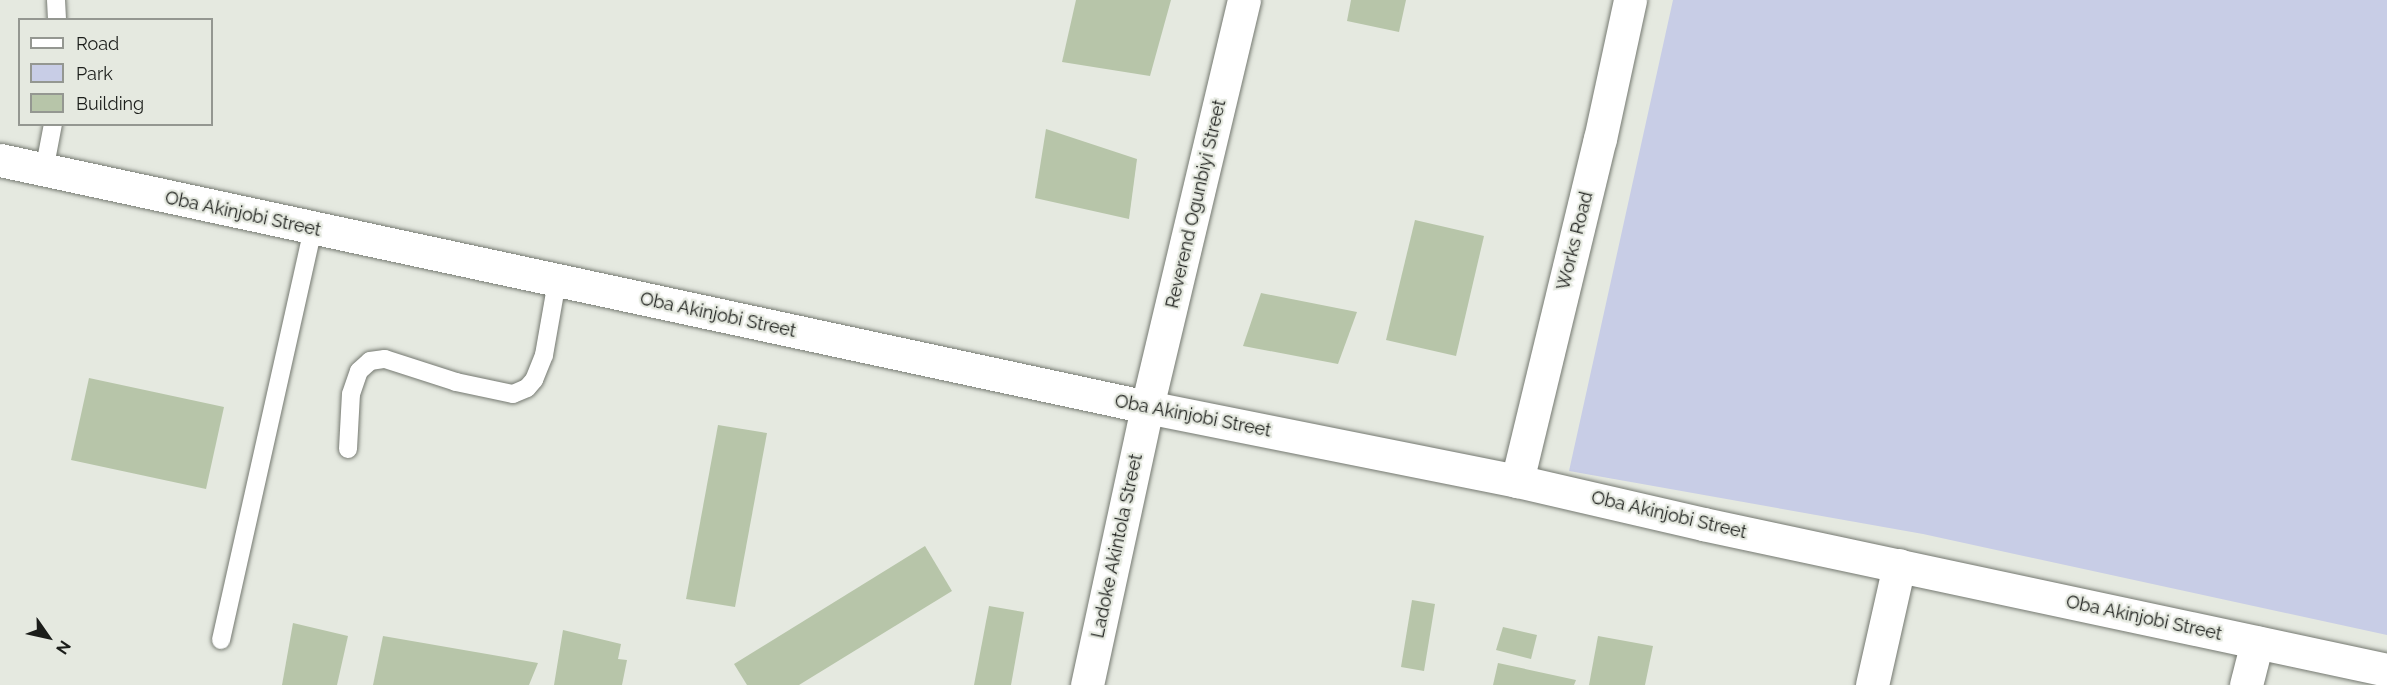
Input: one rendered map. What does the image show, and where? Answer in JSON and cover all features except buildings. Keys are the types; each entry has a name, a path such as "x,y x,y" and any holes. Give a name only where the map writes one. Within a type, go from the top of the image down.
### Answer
{"street":[{"name":"Reverend Ogunbiyi Street","path":"1147,407 1244,0"},
{"name":"Works Road","path":"1517,481 1600,139 1630,0"},
{"name":"Oba Akinjobi Street","path":"0,160 1147,407 1517,481 2387,670"},
{"name":"Ladoke Akintola Street","path":"1087,685 1147,407"},
{"path":"1872,685 1899,565"},
{"path":"2246,685 2257,642"}],"lane":[{"path":"56,0 57,18"},
{"path":"45,171 53,126"},
{"path":"220,640 313,229"},
{"path":"348,449 351,394 359,371 370,361 385,359 456,382 513,394 527,388 534,380 544,355 557,281"}],"green space":[{"path":"1673,0 2387,0 2387,635 1923,534 1569,471"}]}
